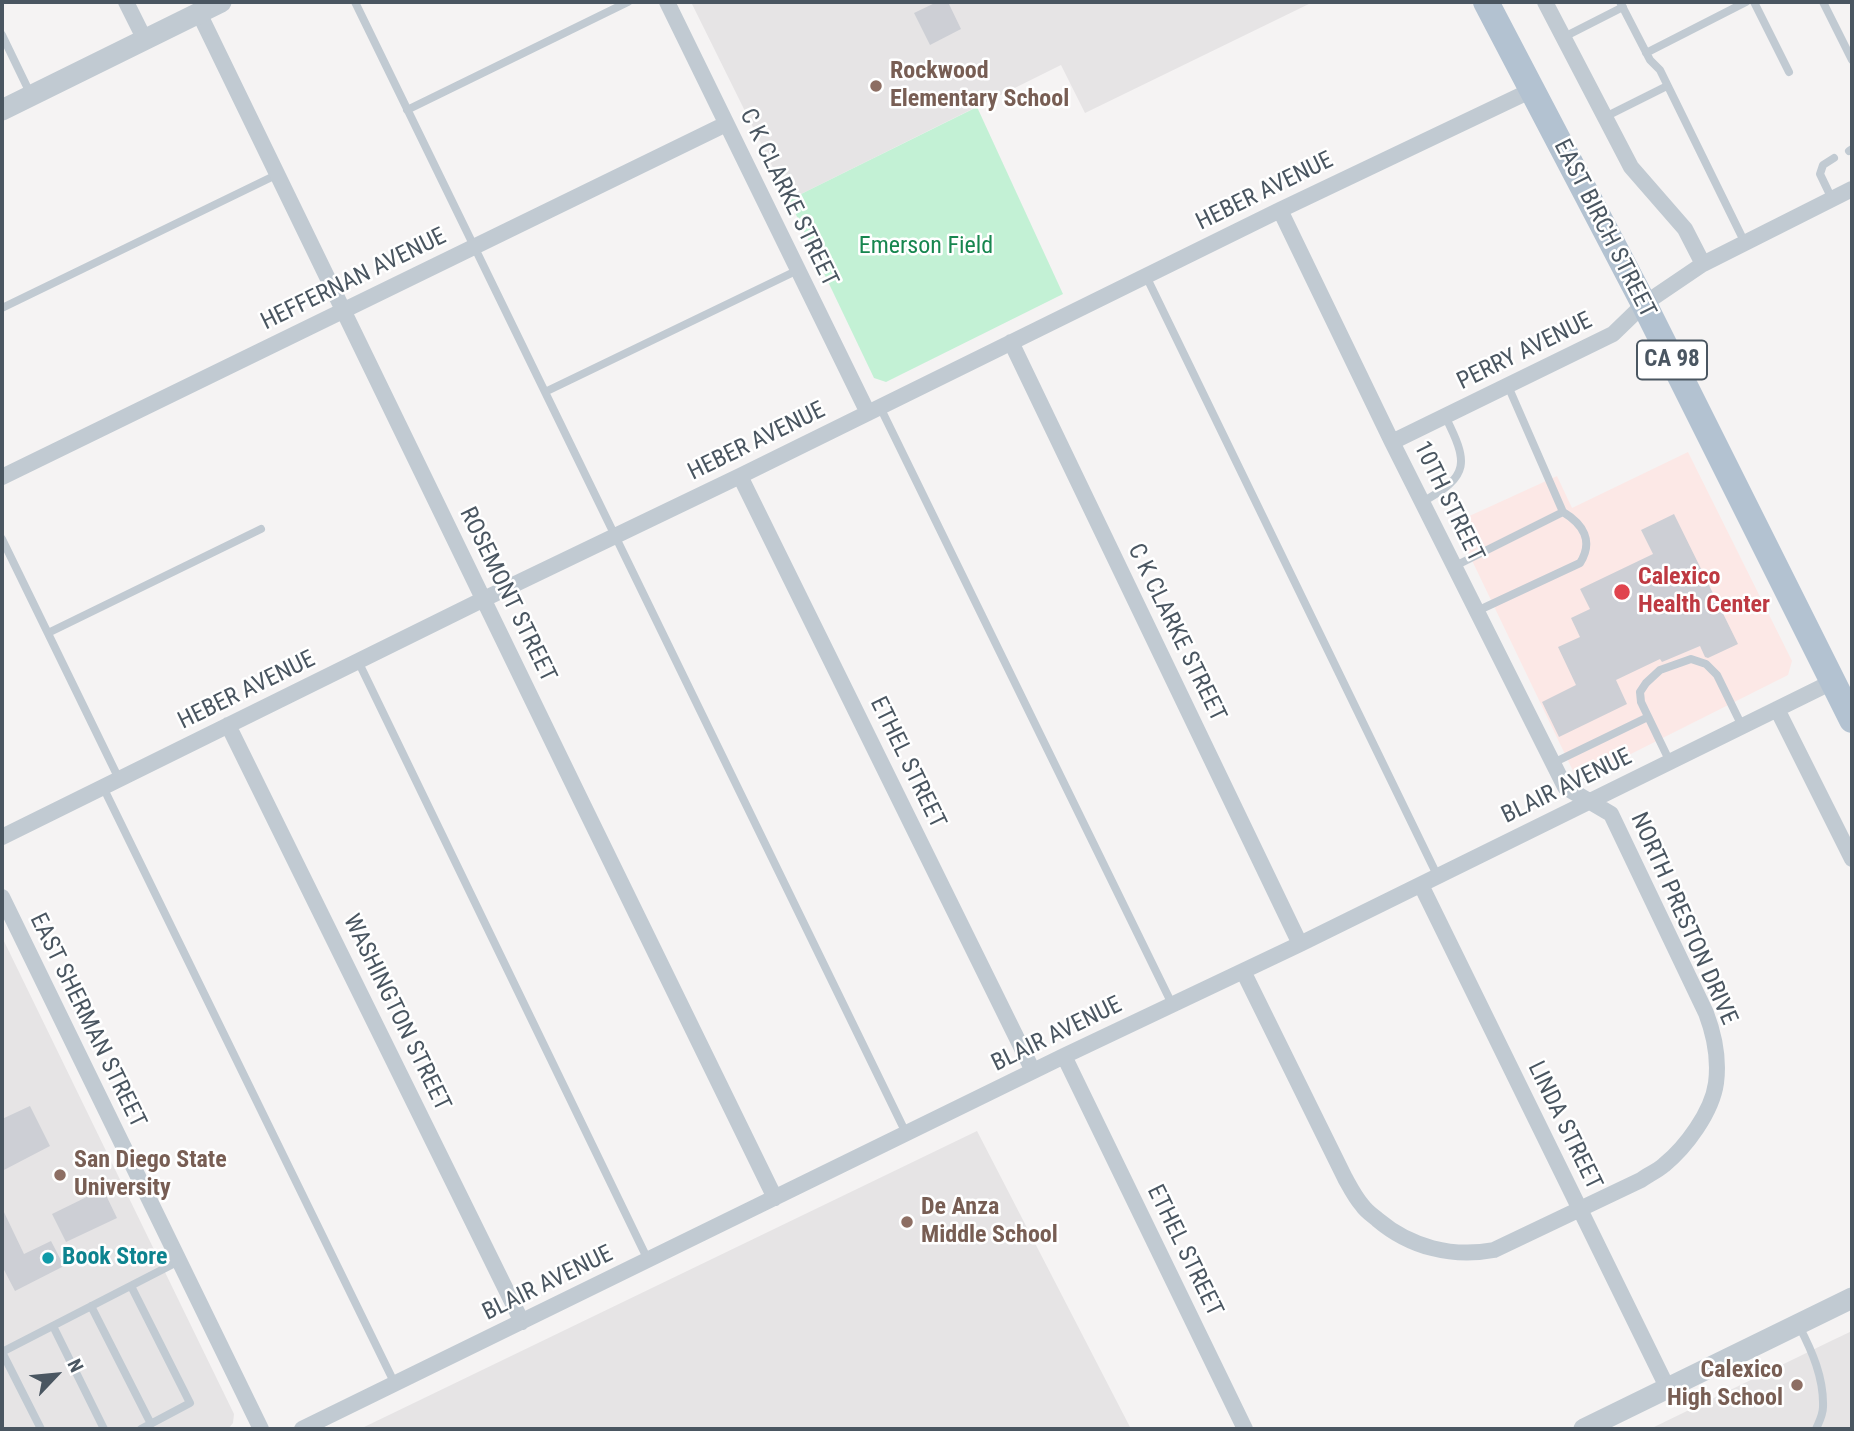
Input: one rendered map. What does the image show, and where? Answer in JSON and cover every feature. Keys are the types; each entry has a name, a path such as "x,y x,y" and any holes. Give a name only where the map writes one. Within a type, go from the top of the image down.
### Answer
{"main road":[{"name":"EAST BIRCH STREET","path":"1486,2 1644,304 1852,720"}],"street":[{"path":"126,2 145,40"},
{"path":"2,110 221,2"},
{"name":"C K CLARKE STREET","path":"667,2 798,270 874,410"},
{"path":"1545,2 1631,167 1685,229 1703,264"},
{"name":"ROSEMONT STREET","path":"199,13 341,311 775,1198"},
{"name":"HEBER AVENUE","path":"2,837 1280,210 1532,90"},
{"name":"HEFFERNAN AVENUE","path":"2,477 726,124"},
{"name":"PERRY AVENUE","path":"1392,442 1613,334 1644,304 1703,264 1852,189"},
{"name":"10TH STREET","path":"1280,210 1564,788 1589,801"},
{"name":"C K CLARKE STREET","path":"1010,342 1300,944"},
{"name":"ETHEL STREET","path":"740,476 1033,1071"},
{"name":"BLAIR AVENUE","path":"302,1429 1033,1071 1438,877 1832,682"},
{"path":"1777,709 1852,859"},
{"name":"WASHINGTON STREET","path":"228,725 522,1322"},
{"name":"NORTH PRESTON DRIVE","path":"1243,971 1345,1178 1363,1208 1390,1230 1417,1244 1442,1251 1474,1254 1494,1250 1641,1180 1663,1166 1680,1150 1707,1108 1716,1084 1713,1031 1611,814 1589,801"},
{"name":"LINDA STREET","path":"1421,885 1667,1387"},
{"name":"EAST SHERMAN STREET","path":"2,897 261,1429"},
{"name":"ETHEL STREET","path":"1064,1056 1245,1429"},
{"path":"1584,1429 1852,1298"}],"lane":[{"path":"355,2 906,1133"},
{"path":"407,110 628,2"},
{"path":"1646,53 1746,2"},
{"path":"1754,2 1789,72"},
{"path":"1823,2 1852,60"},
{"path":"1564,37 1622,5 1646,53 1660,70 1745,243"},
{"path":"2,35 31,96"},
{"path":"1605,117 1667,86"},
{"path":"1832,199 1820,174 1823,165 1834,158"},
{"path":"2,308 276,175"},
{"path":"545,392 798,270"},
{"path":"1146,276 1438,877"},
{"path":"1477,611 1580,563 1587,553 1585,535 1574,519 1563,512 1508,386"},
{"path":"874,410 1172,1004"},
{"path":"1422,502 1444,491 1454,481 1460,467 1462,453 1445,416"},
{"path":"1454,566 1563,512"},
{"path":"48,633 261,529"},
{"path":"2,538 119,779"},
{"path":"1670,762 1641,702 1640,692 1660,670 1691,659 1706,664 1717,675 1742,726"},
{"path":"358,661 648,1260"},
{"path":"1552,763 1648,717"},
{"path":"103,787 395,1384"},
{"path":"41,1429 2,1352 179,1261"},
{"path":"131,1286 190,1403 141,1429"},
{"path":"91,1306 151,1424"},
{"path":"1798,1325 1812,1351 1820,1379 1823,1410 1816,1429"},
{"path":"53,1326 104,1429"}],"shaded area":[{"name":"Rockwood Elementary School","path":"691,2 1313,2 1085,113 1061,65 789,200"},
{"name":"Calexico Health Center","path":"1688,452 1792,661 1788,675 1585,777 1574,773 1454,523 1557,476 1572,508"},
{"name":"San Diego State University","path":"2,937 234,1414 233,1423 228,1429 2,1429"},
{"name":"De Anza Middle School","path":"977,1131 1131,1429 360,1429"},
{"name":"Calexico High School","path":"1852,1331 1852,1429 1650,1429 1833,1340"}],"green space":[{"name":"Emerson Field","path":"977,107 1063,294 886,382 874,378 789,200"}],"building":[{"path":"937,2 948,2 961,29 930,45 914,13"},
{"path":"1674,514 1738,644 1708,658 1700,646 1662,662 1660,659 1616,680 1627,704 1559,737 1542,702 1576,685 1558,647 1580,637 1571,618 1590,609 1580,589 1653,554 1641,530"},
{"path":"30,1106 50,1146 2,1171 2,1119"},
{"path":"103,1189 117,1218 66,1242 52,1214"},
{"path":"2,1208 24,1254 51,1241 64,1266 15,1291 2,1266"}],"place":[{"name":"Rockwood Elementary School","path":"876,86"},
{"name":"Calexico Health Center","path":"1622,592"},
{"name":"San Diego State University","path":"60,1175"},
{"name":"De Anza Middle School","path":"907,1222"},
{"name":"Book Store","path":"48,1258"},
{"name":"Calexico High School","path":"1797,1385"}]}
